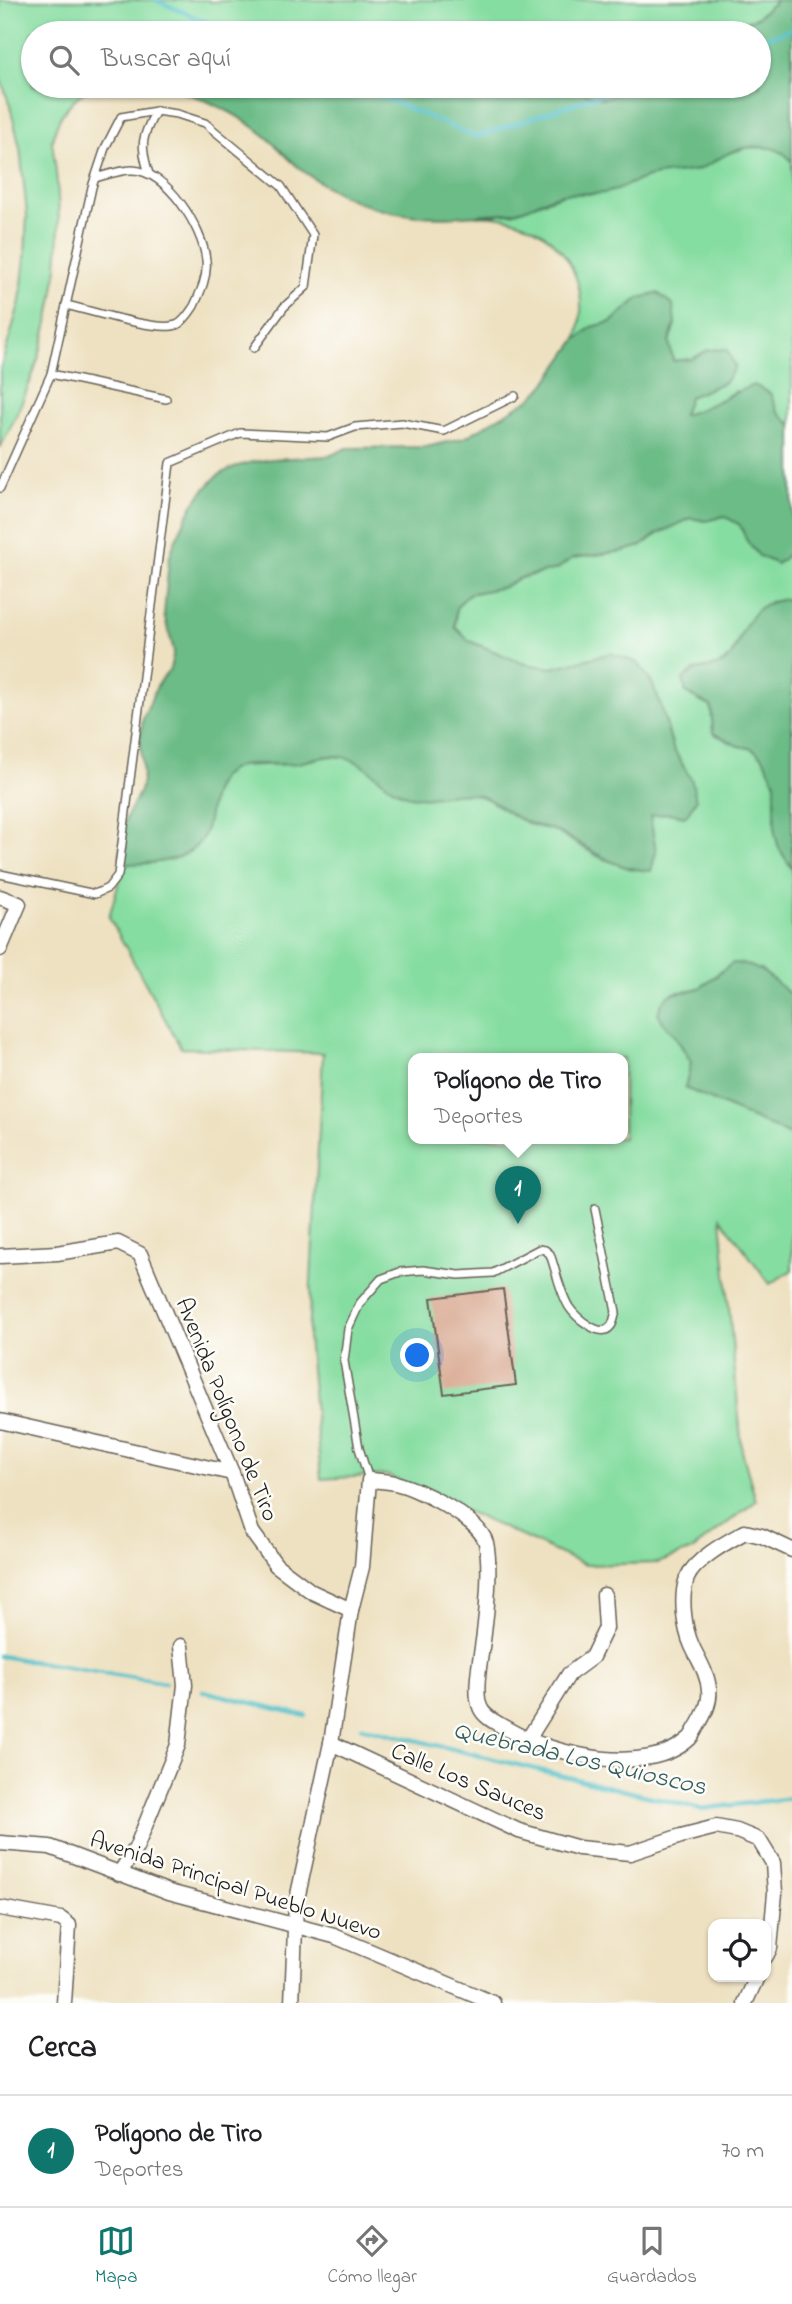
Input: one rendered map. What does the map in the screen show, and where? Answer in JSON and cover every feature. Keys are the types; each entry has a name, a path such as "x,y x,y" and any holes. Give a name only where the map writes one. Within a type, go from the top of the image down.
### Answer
{"street":[{"path":"0,897 19,904 0,949"},
{"name":"Avenida Polígono de Tiro","path":"0,1256 57,1253 118,1242 139,1254 232,1473 253,1532 276,1565 312,1592 351,1610"},
{"path":"0,1421 232,1473"},
{"path":"292,2003 300,1881 331,1743 351,1610 362,1567 369,1480 396,1483 441,1502 462,1514 485,1540 488,1559 480,1662 480,1707 487,1717 527,1741 559,1750 628,1761 667,1753 690,1738 704,1715 710,1693 705,1670 691,1643 686,1620 683,1596 688,1576 702,1560 745,1532 762,1536 792,1550"},
{"path":"527,1741 569,1674 592,1657 606,1628 604,1595"},
{"path":"119,1874 136,1848 178,1745 186,1685 181,1646"},
{"name":"Calle Los Sauces","path":"331,1743 519,1831 579,1848 630,1853 716,1827 737,1830 759,1840 773,1863 775,1893 771,1937"},
{"name":"Avenida Principal Pueblo Nuevo","path":"0,1843 50,1847 169,1892 334,1936 468,1998 493,2003"},
{"path":"0,1908 61,1919 69,1925 64,2003"},
{"path":"745,2003 755,1982"}],"lane":[{"path":"149,174 142,152 145,131 156,111"},
{"path":"0,488 51,374 95,178 104,148 121,117 156,111 205,123 281,186 313,235 306,287 284,307 254,348"},
{"path":"66,305 161,327 178,325 191,311 204,286 206,260 192,218 165,186 149,174 132,170 95,178"},
{"path":"51,374 166,399"},
{"path":"0,874 95,894 108,888 117,875 170,463 240,433 328,437 355,427 402,423 444,431 515,396"},
{"path":"369,1480 359,1448 344,1361 348,1329 360,1303 381,1279 400,1272 423,1270 459,1275 493,1273 539,1249 550,1254 570,1308 586,1324 601,1331 607,1330 612,1326 616,1312 595,1209"}],"green space":[{"path":"0,0 777,0 756,18 746,21 21,21 21,98 76,98 61,116 52,142 59,223 53,300 33,374 0,448 0,371 20,301 27,214 20,148 0,77"},
{"path":"777,0 792,0 792,162 783,153 771,148 745,148 731,152 697,170 651,176 605,193 563,194 510,213 438,217 415,216 370,207 327,187 306,173 241,118 198,98 771,98 771,21 746,21 756,18"},
{"path":"746,148 778,150 792,162 792,425 777,411 770,393 736,391 701,410 683,415 689,397 725,382 735,367 708,350 692,359 673,361 669,342 675,324 639,298 611,322 592,327 576,340 581,314 579,290 572,269 560,250 544,235 524,223 501,217 475,216 512,213 564,194 603,193 617,190 642,178 697,170 720,156"},
{"path":"658,293 673,305 675,324 669,342 673,361 692,359 708,350 727,349 735,367 725,382 689,397 683,415 754,385 770,393 777,411 792,425 792,551 777,564 759,556 747,541 740,525 724,516 706,521 691,518 657,534 641,546 573,558 557,569 520,578 504,587 468,594 456,608 455,627 469,641 525,664 552,668 611,653 638,663 652,683 673,748 692,781 696,800 686,816 668,813 650,816 656,852 651,871 610,861 568,837 520,819 483,797 464,793 410,796 399,792 355,761 332,756 290,764 239,766 231,770 216,786 206,829 195,847 171,859 124,864 120,854 123,824 140,791 143,774 140,737 143,718 158,684 170,669 174,651 164,615 169,559 192,506 217,476 234,467 272,459 329,456 347,448 426,447 464,438 530,399 544,386 576,340 592,327 611,322 639,298"},
{"path":"724,516 740,525 747,541 792,551 792,599 769,602 742,632 730,658 720,665 693,670 698,701 711,706 713,733 738,746 751,748 763,757 775,782 775,834 779,848 792,869 792,996 760,969 722,970 700,988 673,993 664,1024 674,1034 691,1062 685,1088 792,1136 792,1270 770,1284 721,1218 742,1451 756,1501 692,1550 658,1563 585,1565 386,1475 321,1479 308,1337 323,1053 181,1048 109,917 124,864 159,862 195,847 205,832 213,793 222,776 237,766 292,764 330,756 348,757 430,796 468,793 486,798 517,818 534,826 553,830 599,857 634,870 656,852 650,816 668,813 685,816 692,781 673,748 652,683 638,663 592,658 552,668 525,664 469,641 455,627 456,608 468,594 504,587 520,578 557,569 573,558 641,546 657,534 691,518 706,521"},
{"path":"792,599 792,869 779,848 775,834 775,782 763,757 751,748 738,746 713,733 711,706 686,693 683,679 695,671 717,666 728,659 745,626 760,608 774,601"},
{"path":"733,963 758,969 792,996 792,1136 685,1088 691,1062 658,1013 661,1004 670,995 701,987"}],"building":[{"path":"503,1289 516,1385 444,1394 431,1298"}],"waterway":[{"path":"155,0 205,21"},
{"path":"771,36 792,29"},
{"path":"384,98 476,137 591,98"},
{"name":"Quebrada Los Quioscos","path":"0,1656 165,1683"},
{"name":"Quebrada Los Quioscos","path":"203,1691 306,1716"},
{"name":"Quebrada Los Quioscos","path":"361,1727 701,1809 792,1798"}],"place":[{"name":"Polígono de Tiro","path":"518,1224"}]}
